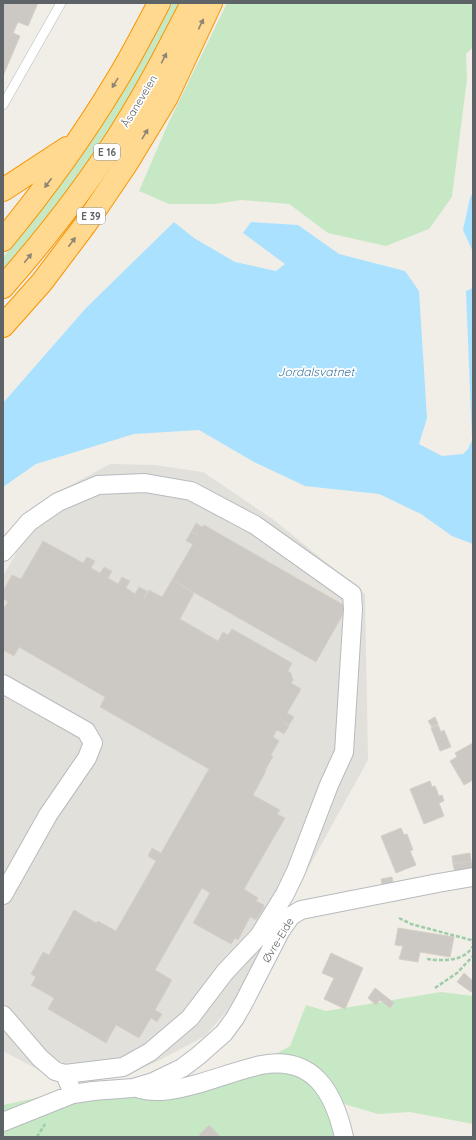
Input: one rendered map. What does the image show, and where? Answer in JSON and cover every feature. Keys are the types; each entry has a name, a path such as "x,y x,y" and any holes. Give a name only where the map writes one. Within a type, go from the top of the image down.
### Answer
{"highway":[{"name":"E 16","path":"3,240 38,196 79,139 114,84 159,3"},
{"name":"Åsaneveien","path":"3,287 65,211 122,130 157,72 192,3"},
{"name":"E 39","path":"3,326 47,275 85,225 127,163 167,97 211,3"},
{"path":"3,190 79,139"}],"street":[{"path":"3,552 29,522 58,502 98,485 145,483 192,490 255,525 352,594 354,609 344,752 329,785 296,871 285,894 259,936 224,972 190,1018 150,1052 124,1067 65,1074 55,1071 40,1058 3,1015"},
{"path":"3,684 86,731 93,743 87,758 48,815 3,895"},
{"name":"Øvre-Eide","path":"3,1122 73,1094 93,1090 133,1088 153,1082 182,1068 224,1033 235,1018 270,950 291,916 301,910 473,877"},
{"name":"Øvre-Eide","path":"133,1088 150,1092 168,1091 184,1088 262,1065 289,1064 310,1073 321,1082 334,1104 344,1137"},
{"path":"65,1074 73,1094"}],"lane":[{"path":"3,105 61,3"}],"path":[{"path":"399,918 411,924 471,940 473,943"},
{"path":"427,959 442,961 455,959 473,948"},
{"path":"435,988 457,973 473,956"}],"shaded area":[{"path":"110,464 155,465 203,472 274,520 365,594 368,760 293,896 248,987 205,1036 158,1061 121,1077 59,1081 3,1051 3,576 49,497"}],"green space":[{"path":"172,3 181,3 172,22 125,103 93,153 59,201 3,269 3,257 80,155"},
{"path":"227,3 473,3 473,47 466,54 467,79 452,197 429,229 386,246 328,233 289,204 241,200 215,204 169,204 139,191 168,124"},
{"path":"441,992 473,996 473,1124 410,1112 378,1114 344,1104 350,1137 3,1137 3,1105 83,1088 206,1081 256,1065 290,1046 306,1005 326,1011"}],"water":[{"path":"473,192 473,252 463,230 470,198"},
{"name":"Jordalsvatnet","path":"174,222 194,238 235,262 276,271 285,264 243,233 251,222 298,225 339,254 405,271 419,291 427,418 419,444 442,456 463,454 468,449 472,440 466,291 473,288 473,544 452,536 421,514 379,494 305,486 254,462 199,430 134,434 36,464 3,487 3,403 86,308"}],"building":[{"path":"3,3 38,3 28,26 18,22 13,33 20,36 3,76"},
{"path":"196,523 202,527 204,525 347,607 316,662 172,580 193,544 186,541"},
{"path":"43,541 83,563 87,557 95,561 91,568 100,573 104,567 112,571 108,578 118,584 122,577 130,581 126,588 135,594 139,587 147,591 144,599 149,590 162,597 172,580 194,593 180,619 218,641 223,632 228,635 232,629 292,663 288,671 291,673 293,680 291,683 301,689 287,713 294,717 289,725 282,721 289,726 284,734 277,730 273,737 279,741 271,755 273,756 266,771 253,795 280,810 277,814 285,818 244,889 258,898 256,901 264,905 264,907 256,920 250,917 238,940 235,938 231,944 193,923 210,893 202,888 155,970 172,980 155,1010 162,1014 157,1022 151,1018 139,1038 116,1025 106,1043 48,1009 54,998 31,985 36,977 31,974 43,952 49,955 74,910 96,923 98,921 116,931 156,861 148,856 152,848 161,853 209,769 100,707 105,697 19,647 14,656 3,650 3,609 8,602 3,598 3,591 12,575 21,579"},
{"path":"435,717 438,724 432,727 428,721"},
{"path":"438,725 441,732 444,730 451,747 440,751 431,728"},
{"path":"473,743 473,780 464,785 450,761 457,757 455,753"},
{"path":"430,781 432,787 435,786 439,796 442,795 444,801 439,803 444,816 424,824 410,789"},
{"path":"401,828 404,835 407,834 413,850 410,851 416,865 396,873 381,836"},
{"path":"470,853 471,861 453,864 452,856"},
{"path":"471,861 472,869 455,872 453,864"},
{"path":"392,877 394,887 383,889 381,879"},
{"path":"398,928 454,937 450,957 420,952 418,962 399,959 403,946 395,945"},
{"path":"331,953 363,968 345,1009 324,999 334,978 322,973"},
{"path":"464,973 473,981 473,989 471,992 457,982"},
{"path":"375,988 394,1003 390,1008 380,1000 376,1005 368,998"},
{"path":"209,1125 221,1137 201,1137 199,1135"}]}
